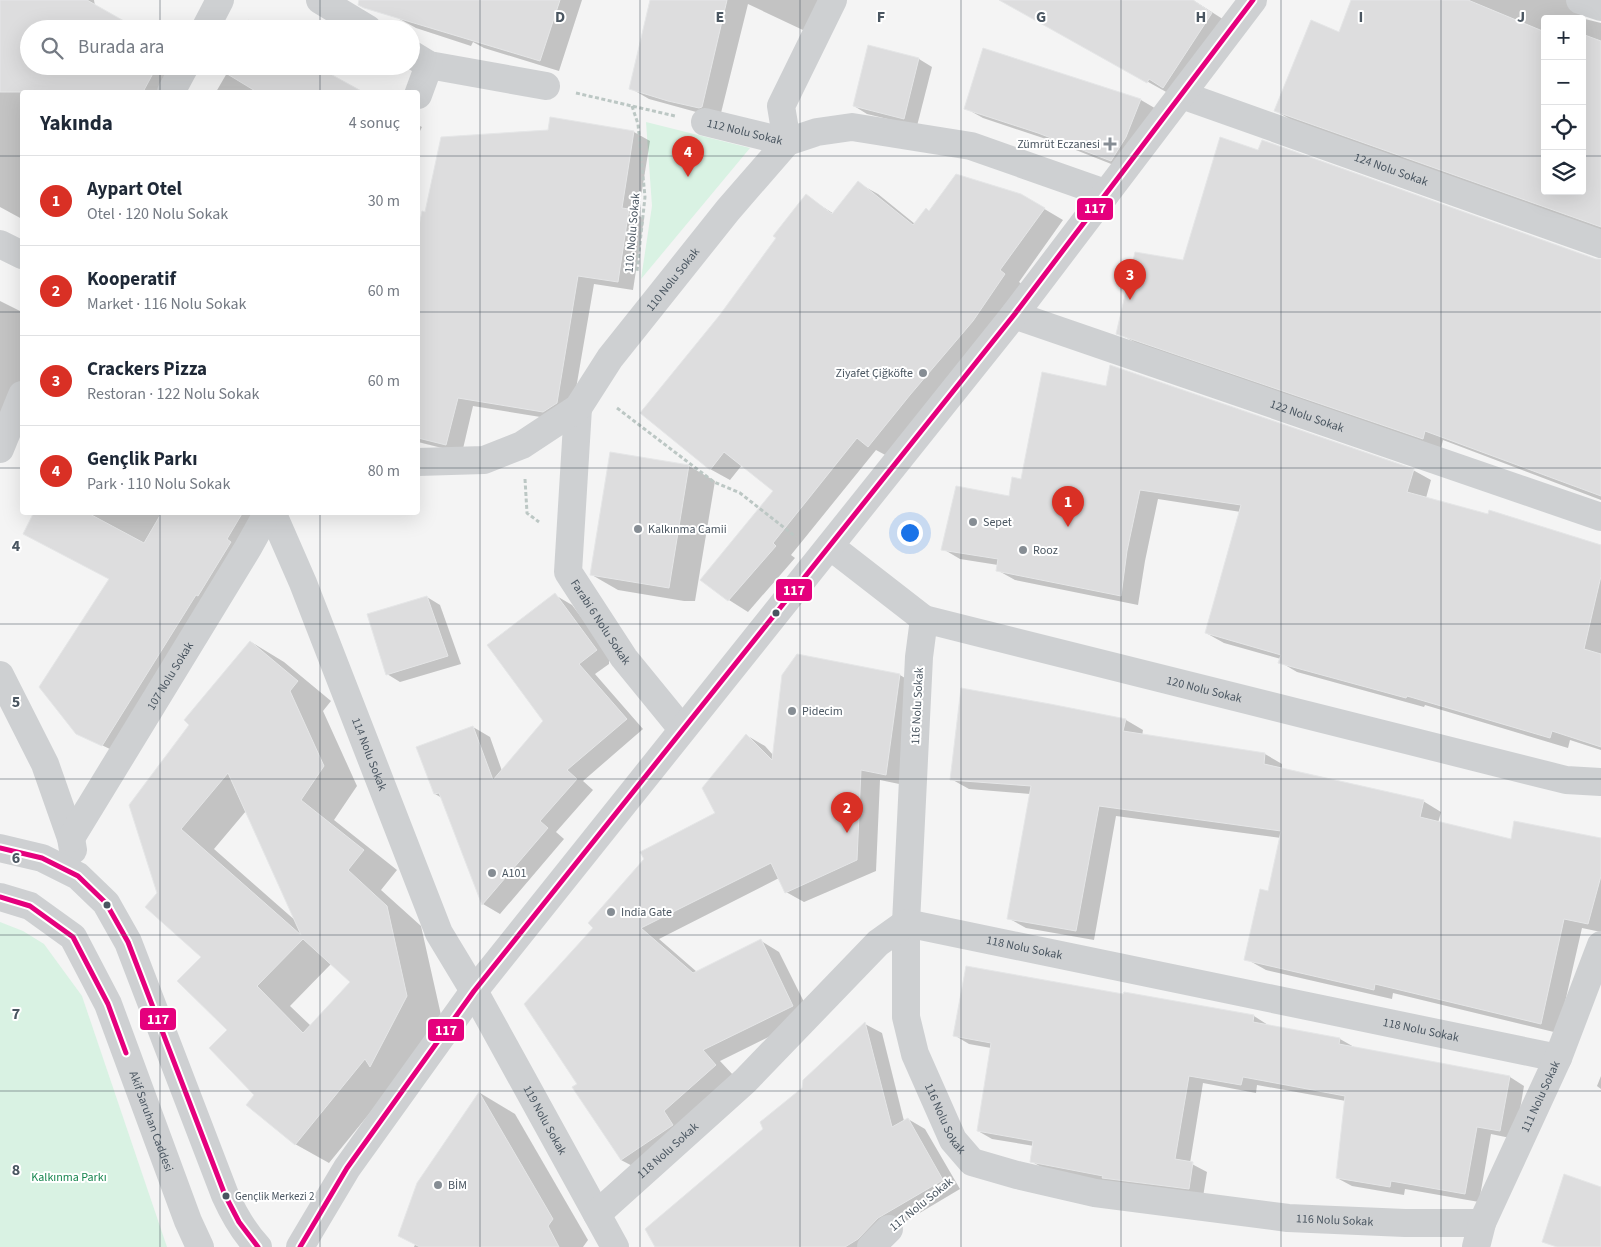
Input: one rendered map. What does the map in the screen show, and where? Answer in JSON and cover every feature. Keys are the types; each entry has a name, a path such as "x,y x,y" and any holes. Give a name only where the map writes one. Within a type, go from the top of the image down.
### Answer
{"street":[{"path":"210,20 220,0"},
{"path":"320,0 353,20"},
{"path":"787,142 781,106 833,0"},
{"path":"1580,0 1601,7"},
{"path":"300,1247 347,1168 474,991 1014,315 1182,95 1250,1"},
{"path":"420,59 546,86"},
{"path":"172,90 180,75"},
{"path":"418,90 419,75"},
{"name":"124 Nolu Sokak","path":"1182,95 1601,244"},
{"name":"112 Nolu Sokak","path":"705,122 787,142 817,132 852,127 971,146 1099,191 1105,195"},
{"name":"110 Nolu Sokak","path":"420,462 484,460 522,445 585,397 610,358 722,217 787,142"},
{"path":"0,244 20,254"},
{"name":"122 Nolu Sokak","path":"1014,315 1601,517"},
{"name":"Farabi 6 Nolu Sokak","path":"585,397 568,572 624,658 682,729"},
{"path":"0,449 20,400"},
{"name":"107 Nolu Sokak","path":"71,838 266,515"},
{"name":"114 Nolu Sokak","path":"273,515 303,583 439,933 474,991"},
{"name":"120 Nolu Sokak","path":"830,546 924,619 1566,780 1601,782"},
{"name":"116 Nolu Sokak","path":"924,619 919,656 906,924 906,1017 915,1054 953,1140 972,1162 1017,1175 1095,1193 1288,1218 1405,1223 1479,1235"},
{"path":"0,675 45,764 71,838 78,876"},
{"path":"0,848 42,858 78,876 106,903 128,942 225,1196 244,1232 258,1247"},
{"name":"Akif Saruhan Caddesi","path":"0,897 30,906 73,937 108,1004 188,1221 200,1247"},
{"name":"118 Nolu Sokak","path":"597,1214 745,1081 878,943 906,924 1558,1058"},
{"name":"111 Nolu Sokak","path":"1479,1235 1558,1058 1601,945"},
{"name":"119 Nolu Sokak","path":"474,991 615,1247"}],"path":[{"name":"112 Nolu Sokak","path":"546,86 705,122"},
{"name":"110. Nolu Sokak","path":"632,106 638,124 645,197 637,274"},
{"path":"585,397 714,482 740,493 800,541"},
{"path":"522,445 527,513 570,544"},
{"name":"117 Nolu Sokak","path":"880,1238 972,1162"}],"green space":[{"path":"646,122 750,148 641,279 652,206"},
{"name":"Kalkınma Parkı","path":"0,922 23,931 44,944 82,996 167,1247 0,1247"}],"building":[{"path":"0,0 87,0 122,20 20,20 20,75 152,75 144,90 20,90 20,92 0,92"},
{"path":"359,0 560,0 540,61 420,25 420,20 404,20 358,5"},
{"path":"650,0 727,0 702,107 699,108 668,101 629,89"},
{"path":"999,0 1193,0 1212,13 1163,88 1149,79 1147,83"},
{"path":"1351,0 1468,0 1541,30 1541,195 1586,195 1586,35 1601,41 1601,227 1274,111 1311,20 1339,32"},
{"path":"868,45 919,58 904,119 853,106"},
{"path":"983,48 1141,99 1126,137 1111,161 1038,133 964,109"},
{"path":"229,75 332,75 359,90 254,90"},
{"path":"550,117 634,131 622,208 629,209 618,282 578,276 557,403 543,412 458,398 446,445 420,438 420,221 422,211 425,212 441,137 548,130"},
{"path":"1220,137 1258,150 1262,140 1596,259 1601,259 1601,496 1425,431 1423,439 1116,334 1135,252 1183,260"},
{"path":"956,174 1021,194 1045,208 1000,270 1005,274 973,321 868,447 857,438 773,543 776,546 728,601 700,580 773,491 724,452 710,470 640,413 719,316 776,238 773,236 806,194 832,214 858,181 913,225 926,208 929,211"},
{"path":"1110,365 1414,469 1407,492 1488,514 1489,510 1601,545 1601,576 1584,649 1601,654 1601,747 1552,731 1550,738 1407,696 1406,698 1278,663 1281,655 1205,633 1241,505 1140,490 1127,551 1121,596 996,571 998,559 941,550 956,486 1009,496 1012,477 1021,479 1042,372 1106,386"},
{"name":"Kalkınma Camii","path":"610,452 689,465 669,588 590,575"},
{"path":"32,515 92,515 144,543 160,515 241,515 227,539 231,542 102,746 76,734 39,687 109,579 23,534"},
{"path":"555,593 597,650 579,664 627,719 567,770 577,779 540,821 548,828 482,905 439,793 434,794 416,747 473,726 493,780 543,721 487,645"},
{"path":"427,596 448,656 386,675 367,614"},
{"path":"250,641 298,681 290,691 324,766 301,800 364,850 348,870 387,906 407,996 370,1067 365,1059 295,1145 246,1105 254,1095 209,1048 227,1030 177,981 201,957 145,907 157,893 129,805 189,725 184,720","holes":["228,773 301,935 181,829","303,939 350,982 303,1033 257,986"]},
{"path":"797,654 900,674 886,775 861,770 857,860 785,893 771,863 641,928 693,973 761,939 793,1006 703,1050 716,1065 664,1111 673,1125 621,1160 572,1087 577,1084 524,1004 593,928 588,923 644,859 640,852 715,813 702,788 746,734 772,760 782,675"},
{"path":"961,688 1126,719 1123,731 1265,753 1264,764 1424,800 1420,817 1511,839 1514,821 1601,838 1601,876 1588,924 1564,919 1541,1024 1375,984 1374,990 1244,960 1260,889 1268,891 1281,831 1099,806 1076,931 1007,919 1031,786 950,780"},
{"path":"966,966 1254,1015 1253,1022 1340,1038 1339,1044 1510,1076 1500,1131 1477,1127 1465,1194 1391,1181 1390,1187 1336,1178 1345,1096 1243,1077 1241,1085 1189,1076 1175,1159 1193,1162 1189,1189 1102,1178 1103,1176 1030,1162 1033,1141 977,1131 991,1043 953,1036"},
{"path":"865,1022 892,1127 908,1118 943,1180 878,1218 858,1239 845,1247 655,1247 645,1229 763,1129 760,1122 802,1088 803,1080"},
{"path":"479,1092 553,1219 548,1226 559,1247 420,1247 398,1236 417,1183"},
{"path":"1564,1174 1601,1187 1601,1247 1557,1247 1542,1242"}],"transit line":[{"name":"117","path":"300,1247 347,1168 474,991 1014,315 1253,0"},
{"name":"117","path":"0,848 42,858 78,876 106,903 128,942 225,1195 239,1222 258,1247"},
{"name":"117","path":"0,897 30,906 73,937 108,1004 126,1053"}],"place":[{"name":"Zümrüt Eczanesi","path":"1110,144"},
{"name":"Gençlik Parkı","path":"688,177"},
{"name":"Crackers Pizza","path":"1130,300"},
{"name":"Ziyafet Çiğköfte","path":"923,373"},
{"name":"Sepet","path":"973,522"},
{"name":"Aypart Otel","path":"1068,527"},
{"name":"Kalkınma Camii","path":"638,529"},
{"name":"Rooz","path":"1023,550"},
{"name":"Pidecim","path":"792,711"},
{"name":"Kooperatif","path":"847,833"},
{"name":"A101","path":"492,873"},
{"name":"India Gate","path":"611,912"},
{"name":"BİM","path":"438,1185"},
{"name":"Gençlik Merkezi 2","path":"226,1196"}]}
